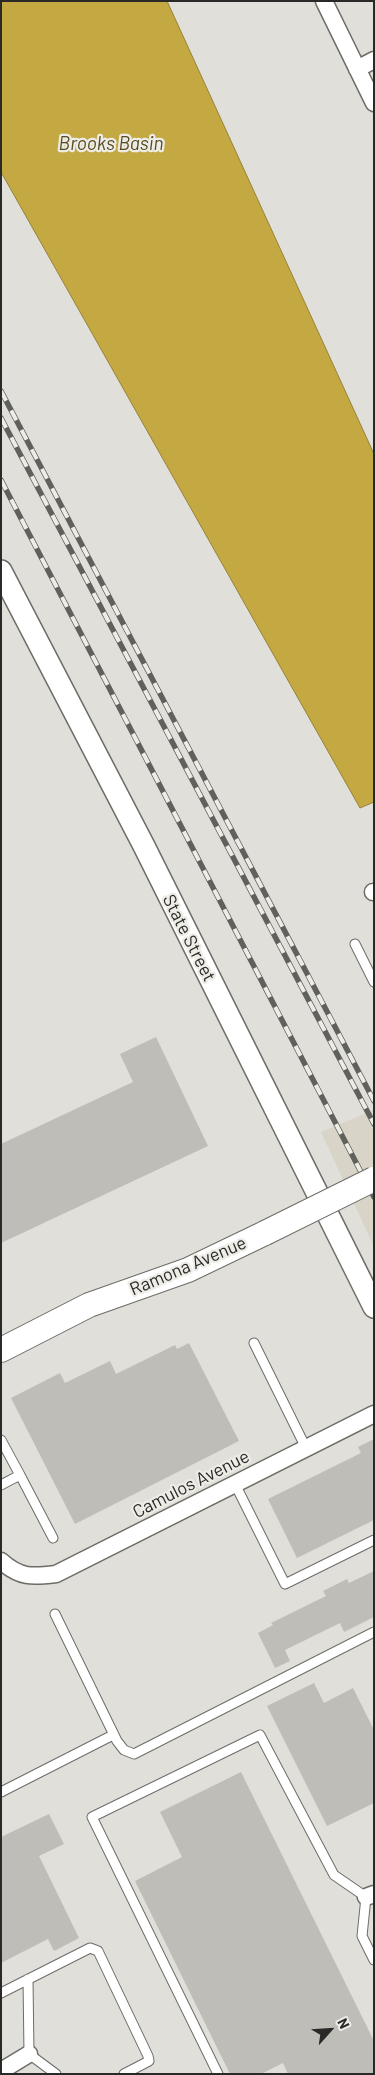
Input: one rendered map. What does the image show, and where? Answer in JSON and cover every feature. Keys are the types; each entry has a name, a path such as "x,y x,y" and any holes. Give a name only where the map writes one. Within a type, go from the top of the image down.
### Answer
{"main road":[{"name":"Ramona Avenue","path":"1,1350 89,1305 188,1270 374,1180"}],"street":[{"path":"324,1 374,103"},
{"path":"357,69 374,60"},
{"name":"State Street","path":"1,571 144,846 374,1307"},
{"name":"Camulos Avenue","path":"1,1561 10,1569 22,1575 56,1574 374,1414"},
{"path":"1,2071 29,2054"}],"lane":[{"path":"355,944 374,982"},
{"path":"254,1343 306,1448"},
{"path":"1,1440 53,1538"},
{"path":"1,1485 20,1475"},
{"path":"235,1484 285,1584 374,1540"},
{"path":"55,1614 114,1735 124,1750 134,1754 374,1632"},
{"path":"1,1792 114,1735"},
{"path":"218,2074 92,1817 260,1735 334,1875 370,1895 362,1936 374,1960"},
{"path":"1,1993 90,1948 98,1952 148,2056 149,2061 124,2074"},
{"path":"28,1980 29,2054 56,2074"}],"shaded area":[{"path":"374,1110 374,1247 321,1132"}],"water":[{"name":"Brooks Basin","path":"1,1 167,1 374,454 374,802 360,808 1,172"}],"building":[{"path":"156,1037 208,1146 1,1243 1,1144 133,1082 120,1054"},
{"path":"189,1343 239,1441 75,1524 11,1398 60,1373 65,1383 110,1361 116,1374 175,1345 177,1349"},
{"path":"374,1439 374,1520 297,1558 268,1499 361,1453 358,1447"},
{"path":"374,1571 374,1617 344,1632 340,1623 285,1650 290,1661 275,1668 258,1633 273,1625 271,1623 326,1596 323,1591 347,1579 349,1583"},
{"path":"314,1683 324,1703 353,1688 374,1730 374,1803 327,1826 267,1706"},
{"path":"241,1772 374,2041 374,2074 288,2074 283,2063 261,2074 230,2074 135,1881 182,1857 160,1812"},
{"path":"49,1814 64,1844 39,1856 79,1938 54,1951 48,1939 1,1963 1,1837"}],"railway":[{"path":"1,391 374,1101"},
{"path":"1,418 374,1124"},
{"path":"1,480 374,1197"}]}
